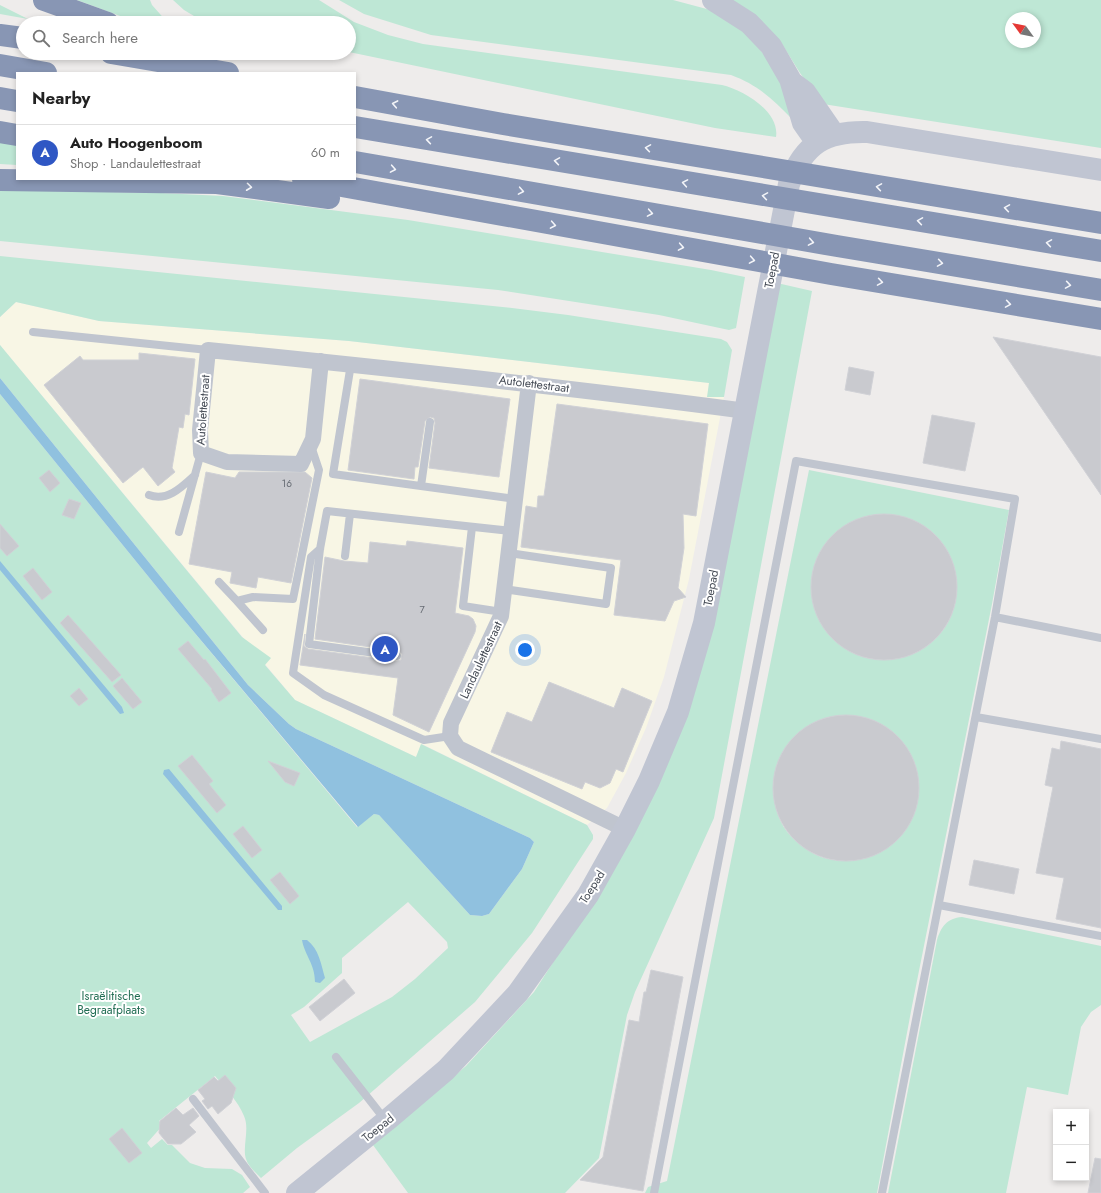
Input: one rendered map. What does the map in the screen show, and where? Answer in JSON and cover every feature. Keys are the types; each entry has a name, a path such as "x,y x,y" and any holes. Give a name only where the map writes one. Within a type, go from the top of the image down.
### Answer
{"highway":[{"path":"44,0 89,16"},
{"path":"0,35 16,37"},
{"path":"153,60 218,71"},
{"path":"190,60 218,71"},
{"path":"0,65 40,72"},
{"path":"356,96 502,124 1101,224"},
{"path":"0,98 16,101"},
{"path":"356,127 1101,251"},
{"path":"0,132 16,134"},
{"path":"356,162 1101,290"},
{"path":"0,180 217,183 463,217 500,215"},
{"path":"308,180 713,253 1101,319"}],"street":[{"path":"714,0 740,16 762,34 771,46 790,79 805,92 825,139 843,132 867,132 1101,170"},
{"name":"Toepad","path":"297,1193 446,1070 518,993 588,894 625,829 649,781 678,712 704,623 789,184 803,156 825,139"},
{"name":"Autolettestraat","path":"321,361 313,439 301,464 226,462 201,453 200,430 208,350 321,361 351,364 529,383 746,411"},
{"name":"Landaulettestraat","path":"450,736 451,723 502,612 529,383"},
{"path":"450,736 458,748 625,829"}],"lane":[{"name":"Autolettestraat","path":"33,332 208,350"},
{"path":"351,364 333,474 515,499"},
{"path":"421,486 430,422"},
{"path":"237,601 253,597 293,599 319,470 310,446"},
{"path":"178,532 201,453"},
{"path":"654,1193 796,460 1015,499 976,717 882,1193"},
{"path":"149,495 167,496 179,489 195,475"},
{"path":"397,656 309,644 320,549 327,511 511,531"},
{"path":"345,556 350,514"},
{"path":"472,527 463,606 502,612"},
{"path":"320,549 311,557 294,673 324,695 424,740 450,736"},
{"path":"504,589 606,604 611,568 509,553"},
{"path":"219,582 263,630"},
{"path":"995,617 1101,638"},
{"path":"976,717 1101,739"},
{"path":"939,905 1101,936"},
{"path":"336,1057 386,1121"},
{"path":"193,1099 265,1193"}],"shaded area":[{"path":"16,302 99,321 349,341 709,383 708,397 724,397 689,579 664,677 646,728 626,773 607,808 587,825 422,744 416,757 295,700 0,345 0,317"}],"green space":[{"path":"77,0 150,0 152,5 162,16 120,16"},
{"path":"173,0 319,0 344,16 194,16 184,10"},
{"path":"339,0 673,0 718,12 744,28 777,72 793,120 765,93 749,83 731,75 431,35 364,14"},
{"path":"730,0 1101,0 1101,148 823,104 800,73 782,44"},
{"path":"0,5 22,16 16,17 0,14"},
{"path":"356,23 388,35 423,44 722,85 749,97 766,110 776,128 776,137 715,128 356,53"},
{"path":"0,142 16,144 16,165 0,164"},
{"path":"0,190 161,193 223,196 408,220 711,270 745,277 736,328 729,330 659,315 498,290 0,241"},
{"path":"0,256 568,315 721,339 727,342 732,350 724,397 707,397 709,383 349,341 99,321 16,302 0,317"},
{"path":"777,283 812,291 714,818 635,992 627,1015 599,1158 565,1193 408,1193 373,1145 466,1066 534,992 624,852 683,725"},
{"name":"Israëlitische Begraafplaats","path":"0,345 242,637 271,658 265,665 295,700 416,757 421,744 587,825 593,835 593,839 532,933 475,1002 359,1103 297,1148 261,1178 250,1167 246,1159 246,1121 244,1116 235,1100 215,1076 159,1121 163,1125 147,1143 151,1148 162,1139 168,1145 172,1145 190,1163 205,1168 232,1169 242,1175 250,1187 243,1193 0,1193 0,394 178,613 357,827 374,814 379,815 470,915 482,916 489,914 522,869 534,842 530,838 296,729 289,724 248,685 0,378","holes":["408,902 447,942 448,948 415,979 392,997 310,1042 291,1015 304,1007 342,973 342,958"]},
{"path":"809,470 1009,510 877,1193 645,1193 648,1187 667,1181","holes":["882,514 910,519 935,534 947,551 954,569 957,587 955,604 949,620 940,634 928,645 912,654 894,659 883,660 866,658 855,654 839,644 830,635 817,613 813,598 812,584 818,558 834,535 845,526 859,519","843,715 871,720 891,730 910,755 917,772 918,789 916,806 910,822 900,836 888,847 872,855 855,860 844,861 827,859 816,855 800,845 784,827 778,815 774,800 775,772 786,747 795,736 806,727 829,717"]},
{"path":"962,917 1101,946 1101,1005 1091,1012 1081,1027 1068,1095 1027,1087 1006,1193 888,1193 937,940 940,931 945,924 952,919"}],"water":[{"path":"0,378 248,685 289,724 296,729 530,838 534,842 522,869 489,914 482,916 470,915 379,815 374,814 358,827 178,613 0,394"},
{"path":"0,561 122,707 124,713 120,714 0,570"},
{"path":"169,769 282,906 282,910 278,910 163,774 164,770"},
{"path":"302,940 307,940 317,952 325,978 320,983 315,982 312,965 305,951"}],"building":[{"path":"993,337 1101,357 1101,495"},
{"path":"139,353 195,359 189,415 185,414 183,428 179,427 172,468 175,472 158,486 143,467 123,483 44,385 80,356 83,360 139,360"},
{"path":"849,367 874,372 870,395 845,390"},
{"path":"360,379 510,399 499,477 429,468 435,423 434,418 430,417 425,421 418,467 415,467 414,479 348,470"},
{"path":"557,404 708,424 696,516 683,514 684,548 678,588 686,597 674,601 665,621 614,615 621,560 521,547 526,506 537,508 538,496 544,496"},
{"path":"932,415 975,423 965,471 923,463"},
{"path":"49,470 60,483 50,492 39,478"},
{"path":"206,472 235,478 239,472 305,472 312,478 291,583 258,577 256,588 230,583 232,572 189,564"},
{"path":"69,499 81,503 74,519 62,515"},
{"path":"884,514 912,520 930,531 940,541 951,559 957,587 951,615 940,633 930,643 912,654 884,660 856,654 838,643 828,633 817,615 811,587 817,559 828,541 838,531 856,520"},
{"path":"0,524 19,546 7,556 0,548"},
{"path":"407,541 463,548 455,613 469,616 473,619 476,626 475,632 429,732 393,715 398,678 300,665 305,634 304,646 308,649 396,661 401,660 402,654 398,651 315,639 325,557 344,561 368,563 370,542 406,546"},
{"path":"33,568 52,592 42,600 23,576"},
{"path":"68,615 121,675 112,682 60,623"},
{"path":"188,641 204,660 205,659 231,693 219,702 211,690 212,689 178,649"},
{"path":"122,678 142,702 133,709 113,686"},
{"path":"549,682 614,708 622,688 652,701 623,772 616,769 610,783 600,788 585,782 582,789 491,752 507,712 532,722"},
{"path":"79,688 88,699 79,706 70,696"},
{"path":"846,715 874,721 892,732 902,742 913,760 919,788 913,816 902,834 892,844 874,855 846,861 818,855 800,844 790,834 779,816 773,788 779,760 790,742 800,732 818,721"},
{"path":"1061,741 1101,749 1101,928 1056,919 1064,878 1036,873 1053,787 1045,785 1052,748 1060,750"},
{"path":"192,755 213,781 209,784 226,805 217,813 178,766"},
{"path":"268,761 300,773 294,786 285,782"},
{"path":"243,826 262,850 252,858 233,834"},
{"path":"974,860 1019,869 1014,894 969,885"},
{"path":"280,872 299,896 290,904 270,880"},
{"path":"651,970 683,977 643,1191 580,1180 603,1157 629,1020 639,1022 644,992 646,992"},
{"path":"344,979 355,993 320,1021 309,1007"},
{"path":"225,1075 236,1088 231,1103 218,1114 212,1106 208,1109 202,1101 205,1099 198,1090 214,1077 218,1081"},
{"path":"176,1108 183,1115 193,1108 199,1116 189,1125 196,1132 181,1144 168,1144 159,1133 160,1121"},
{"path":"122,1128 142,1153 129,1163 109,1139"},
{"path":"1095,1158 1101,1159 1101,1193 1088,1193"}],"place":[{"name":"Auto Hoogenboom","path":"385,649"}]}
